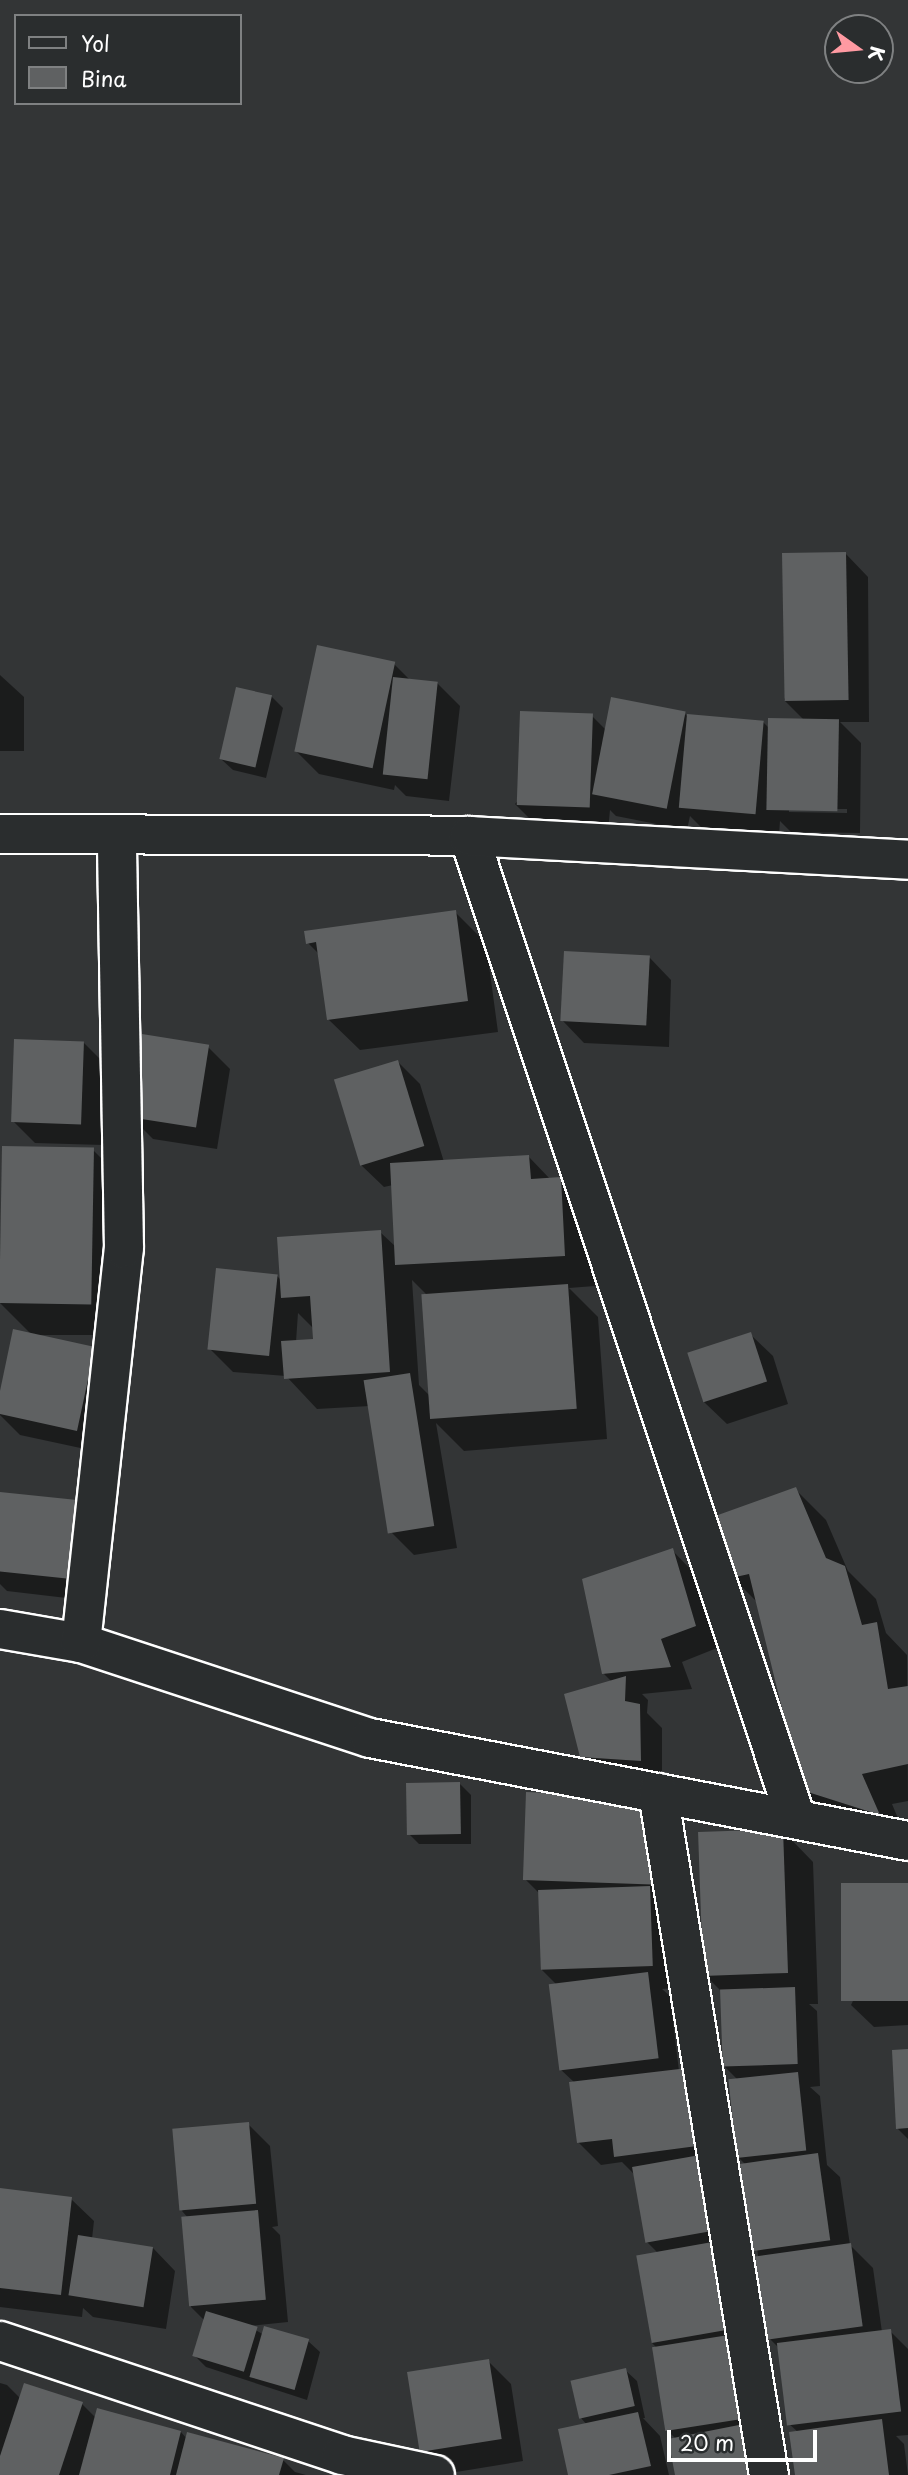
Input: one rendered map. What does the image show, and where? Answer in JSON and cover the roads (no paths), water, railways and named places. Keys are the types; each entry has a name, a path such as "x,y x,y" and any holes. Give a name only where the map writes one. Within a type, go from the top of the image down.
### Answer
{"street":[{"path":"0,834 469,836 908,860"},
{"path":"81,1643 124,1248 117,835"},
{"path":"469,836 796,1819"},
{"path":"0,1629 81,1643 370,1738 908,1841"},
{"path":"658,1793 769,2475"},
{"path":"0,2341 342,2455 435,2475"}]}
